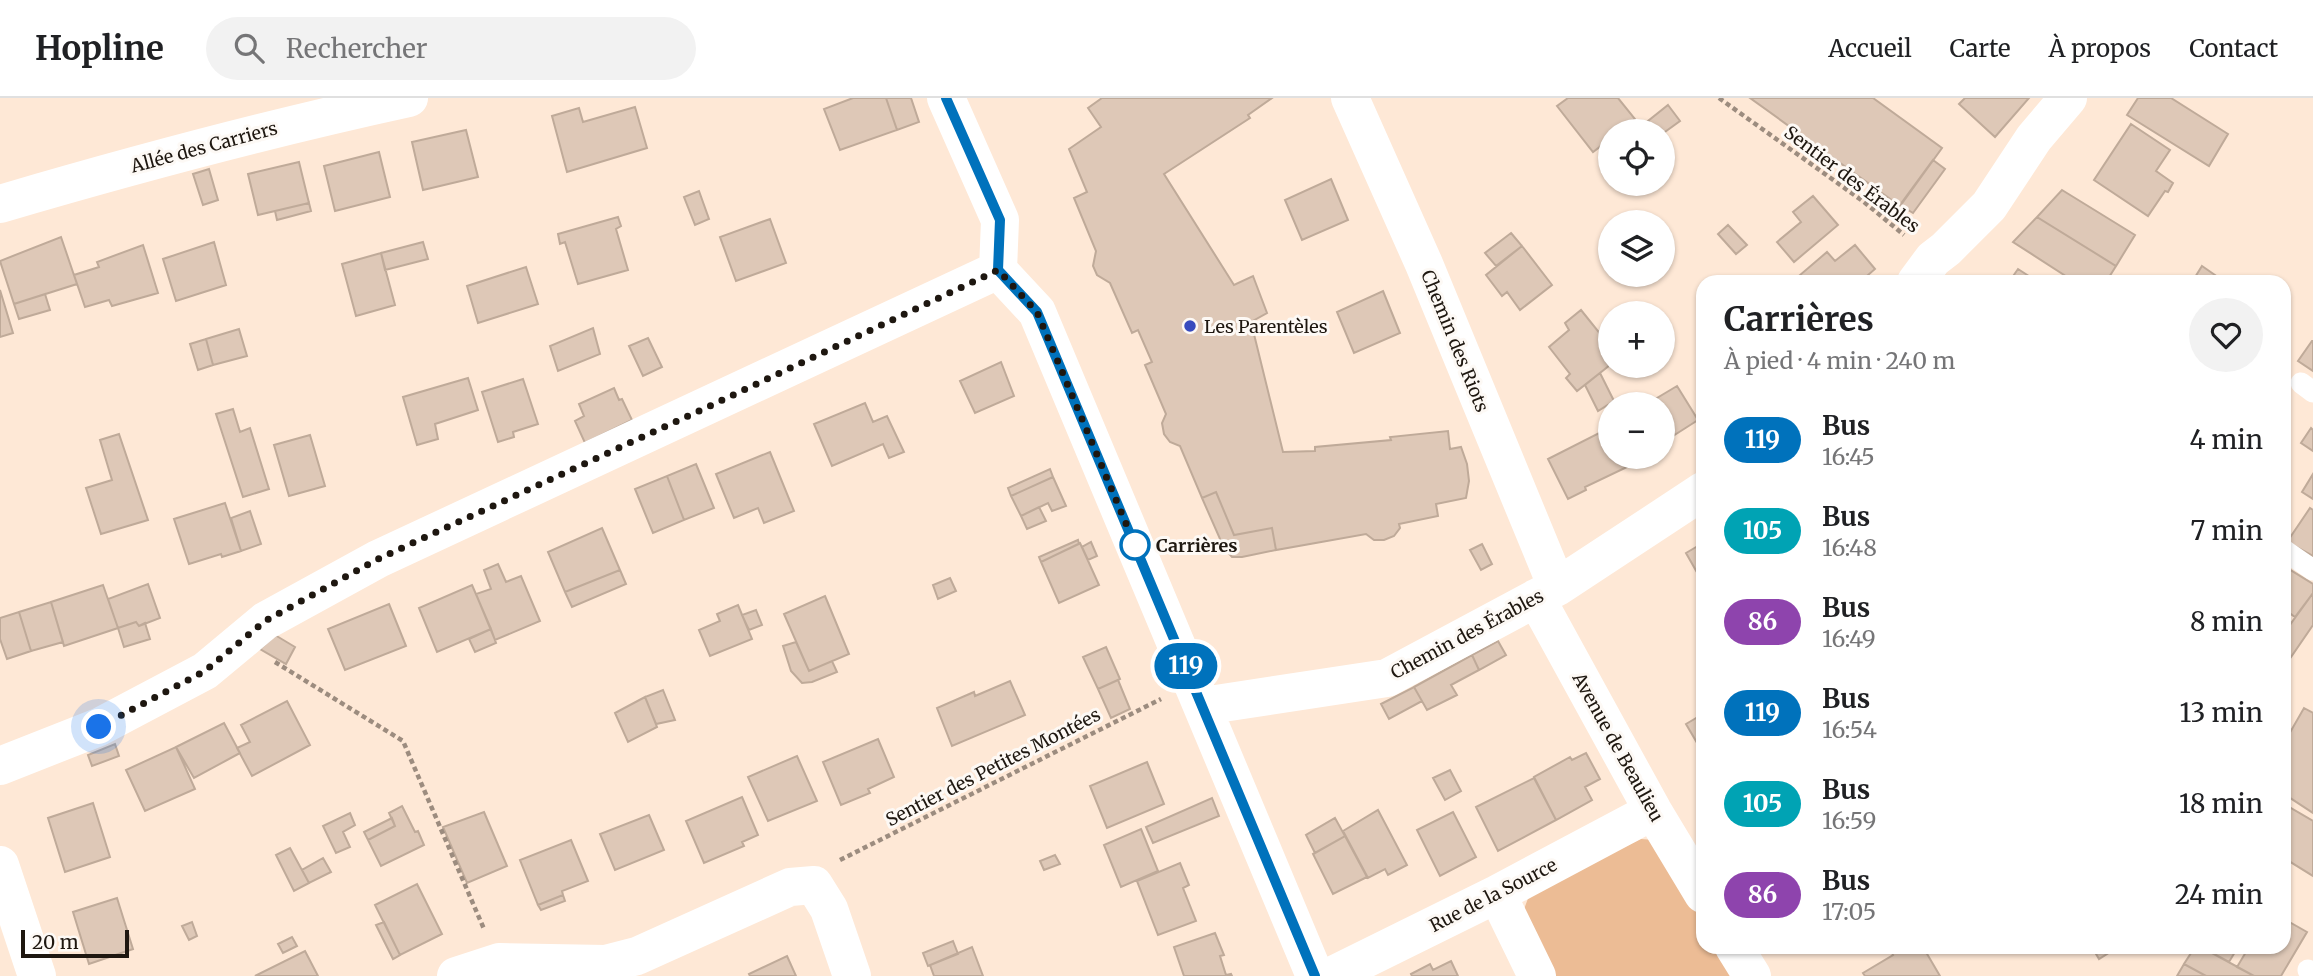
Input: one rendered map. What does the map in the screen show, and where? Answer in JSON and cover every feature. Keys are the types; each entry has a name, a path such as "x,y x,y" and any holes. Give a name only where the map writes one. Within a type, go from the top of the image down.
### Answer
{"street":[{"name":"Allée des Carriers","path":"0,204 119,169 299,122 410,98"},
{"path":"946,98 1000,220 998,270 1037,312 1315,976"},
{"name":"Chemin des Riots","path":"1350,98 1424,264 1546,592"},
{"path":"1924,270 1989,206 2034,138 2067,98"},
{"path":"0,766 99,727 205,671 265,621 378,559 998,270"},
{"name":"Chemin des Érables","path":"1198,695 1337,676 1387,678 1546,592 1696,496"},
{"name":"Avenue de Beaulieu","path":"1546,592 1653,811 1696,882"},
{"name":"Rue de la Source","path":"1331,976 1497,894 1653,811"},
{"path":"0,865 37,976"},
{"path":"456,976 516,966 606,964 636,956 790,887 814,885 830,909 852,976"},
{"path":"1497,894 1537,976"},
{"path":"1738,954 1752,976"}],"lane":[{"path":"2291,556 2313,570"}],"path":[{"name":"Sentier des Érables","path":"1719,98 1864,202 1924,270"},
{"path":"242,640 403,741 516,966"},
{"name":"Sentier des Petites Montées","path":"814,885 824,869 1198,695"}],"shaded area":[{"path":"1641,839 1654,840 1665,850 1696,906 1696,954 1722,954 1734,976 1552,976 1523,912 1530,893"}],"building":[{"path":"853,98 886,98 897,130 840,150 824,109"},
{"path":"886,98 911,98 919,122 897,130"},
{"name":"Les Parentèles","path":"1102,98 1272,98 1248,115 1250,118 1164,174 1234,285 1253,276 1267,313 1251,322 1283,452 1315,451 1315,447 1391,440 1390,437 1448,431 1450,449 1461,447 1467,464 1469,481 1466,498 1436,504 1438,516 1399,524 1400,528 1394,536 1384,540 1374,540 1366,534 1276,550 1272,528 1234,535 1216,492 1202,498 1180,446 1170,442 1164,434 1162,423 1166,414 1145,365 1152,362 1138,330 1132,333 1110,283 1097,275 1093,266 1096,251 1074,198 1087,192 1069,149 1101,127 1088,108"},
{"path":"1568,98 1618,98 1635,119 1598,119 1598,148 1593,152 1557,106"},
{"path":"1750,98 1873,98 1942,148 1900,206"},
{"path":"1965,98 2029,98 1995,137 1959,104"},
{"path":"2138,98 2171,98 2228,134 2209,166 2127,115"},
{"path":"1668,105 1680,121 1675,125 1675,119 1650,119"},
{"path":"635,107 647,148 567,172 552,116 579,108 583,122"},
{"path":"2131,124 2170,150 2156,171 2173,183 2148,216 2094,180"},
{"path":"466,130 478,177 423,190 412,142"},
{"path":"379,152 390,197 335,211 324,166"},
{"path":"1933,160 1945,169 1913,213 1900,205"},
{"path":"299,162 309,203 258,215 248,174"},
{"path":"209,169 218,200 203,205 193,174"},
{"path":"1331,179 1348,220 1302,240 1285,200"},
{"path":"2062,190 2135,235 2116,266 2037,217"},
{"path":"699,191 709,219 695,225 684,197"},
{"path":"1813,196 1838,225 1794,262 1777,242 1801,222 1793,212"},
{"path":"309,203 311,211 277,220 275,211"},
{"path":"618,217 621,226 616,229 628,270 578,284 565,242 560,244 558,234"},
{"path":"2037,217 2116,266 2110,275 2064,275 2013,242"},
{"path":"770,219 786,263 736,281 720,237"},
{"path":"1728,225 1747,245 1736,254 1718,234"},
{"path":"1511,233 1522,246 1496,266 1485,253"},
{"path":"61,237 77,284 14,304 0,261"},
{"path":"214,242 226,285 176,301 163,259"},
{"path":"423,242 428,259 385,270 381,253"},
{"path":"143,245 158,293 112,306 109,300 85,307 74,275 99,267 97,262"},
{"path":"1855,245 1875,269 1868,275 1800,275 1827,252 1835,261"},
{"path":"1522,246 1552,285 1520,310 1507,292 1502,296 1486,275"},
{"path":"381,253 395,305 356,316 342,264"},
{"path":"2202,266 2215,275 2196,275"},
{"path":"526,267 538,304 478,323 467,286"},
{"path":"2018,269 2027,275 2014,275"},
{"path":"0,290 13,333 0,337"},
{"path":"1383,291 1400,333 1354,353 1337,312"},
{"path":"45,294 50,310 19,319 14,304"},
{"path":"1581,310 1598,331 1598,374 1577,391 1566,378 1570,374 1549,347 1569,330 1565,323"},
{"path":"593,328 600,354 558,371 550,346"},
{"path":"239,329 247,356 213,365 206,339"},
{"path":"648,338 662,367 643,376 629,346"},
{"path":"206,339 213,365 198,370 190,344"},
{"path":"2313,341 2313,371 2298,361"},
{"path":"1001,362 1014,396 975,413 960,381"},
{"path":"1598,375 1610,392 1598,392 1598,411 1585,385"},
{"path":"468,378 478,410 435,424 438,439 417,445 403,397"},
{"path":"523,379 538,424 513,432 514,437 498,442 482,392"},
{"path":"1677,386 1696,417 1696,421 1675,435 1675,392 1667,392"},
{"path":"614,388 632,420 585,443 575,421 584,416 579,404"},
{"path":"865,403 873,422 887,416 904,452 889,458 883,444 832,466 814,424"},
{"path":"233,409 240,432 250,428 269,489 243,497 216,414"},
{"path":"2311,428 2313,430 2313,451 2301,443"},
{"path":"119,434 148,520 101,534 86,488 112,480 100,440"},
{"path":"1598,434 1598,469 1623,469 1585,487 1586,490 1568,499 1548,459"},
{"path":"310,435 325,486 289,496 274,445"},
{"path":"770,452 794,511 764,523 758,508 734,518 716,474"},
{"path":"696,464 714,508 684,520 667,476"},
{"path":"1050,469 1053,477 1011,496 1008,488"},
{"path":"2313,474 2313,499 2302,492"},
{"path":"667,476 684,520 653,533 635,489"},
{"path":"1053,477 1066,506 1052,511 1048,503 1021,516 1011,496"},
{"path":"1216,492 1234,535 1272,528 1276,550 1232,557 1224,548 1202,498"},
{"path":"225,503 241,551 189,564 174,519"},
{"path":"1039,507 1046,521 1027,529 1021,516"},
{"path":"2310,508 2313,510 2313,556 2291,544 2291,536"},
{"path":"250,511 261,544 241,551 231,518"},
{"path":"602,528 620,570 565,592 548,552"},
{"path":"1078,540 1079,544 1041,562 1039,557"},
{"path":"1091,542 1097,556 1088,560 1082,547"},
{"path":"1080,543 1099,585 1059,603 1041,562"},
{"path":"1482,544 1492,564 1481,570 1470,550"},
{"path":"1696,547 1696,571 1686,553"},
{"path":"498,564 506,582 521,576 540,621 495,640 476,594 491,589 484,570"},
{"path":"620,570 626,584 572,607 565,592"},
{"path":"2291,570 2313,584 2313,593 2295,617 2291,614"},
{"path":"950,578 956,591 938,599 933,585"},
{"path":"148,584 160,618 139,626 136,622 118,628 108,599"},
{"path":"103,585 118,628 64,646 51,602"},
{"path":"472,585 491,629 437,652 419,608"},
{"path":"2313,593 2313,625 2291,657 2291,623"},
{"path":"825,596 849,654 809,671 784,614"},
{"path":"51,602 63,642 31,651 19,612"},
{"path":"389,604 406,646 345,670 328,629"},
{"path":"738,605 752,639 710,656 699,630 720,621 717,614"},
{"path":"756,610 762,625 749,630 742,615"},
{"path":"19,612 31,651 7,659 0,639 0,618"},
{"path":"136,622 139,626 145,623 150,639 124,647 118,628"},
{"path":"491,629 496,643 475,652 469,639"},
{"path":"275,635 295,647 286,664 260,649"},
{"path":"1498,641 1506,655 1479,670 1472,655"},
{"path":"796,642 809,671 832,661 837,672 802,683 791,671 783,646"},
{"path":"1106,647 1120,679 1098,689 1083,657"},
{"path":"1472,655 1479,670 1451,685 1457,695 1427,710 1414,687"},
{"path":"1118,680 1130,709 1111,718 1098,689"},
{"path":"1010,681 1025,715 952,746 937,708 974,692 975,696"},
{"path":"1414,687 1422,701 1389,719 1381,704"},
{"path":"663,690 675,720 656,724 645,697"},
{"path":"645,697 657,727 628,742 615,713"},
{"path":"287,701 310,745 252,776 237,748 250,742 241,725"},
{"path":"2304,708 2313,713 2313,813 2291,799 2291,731"},
{"path":"1696,718 1696,741 1686,724"},
{"path":"224,723 240,753 194,778 176,747"},
{"path":"878,739 894,777 868,789 870,793 841,805 823,762"},
{"path":"115,744 119,756 92,766 88,755"},
{"path":"176,747 195,789 145,811 126,770"},
{"path":"1586,753 1600,779 1585,787 1592,800 1556,820 1534,777 1570,757 1572,760"},
{"path":"797,756 817,801 768,821 748,777"},
{"path":"1147,762 1164,804 1107,828 1090,786"},
{"path":"1450,770 1461,791 1445,800 1433,778"},
{"path":"1534,778 1556,820 1498,851 1476,807"},
{"path":"742,797 758,835 742,842 744,846 704,863 686,821"},
{"path":"1212,798 1219,816 1153,843 1146,827"},
{"path":"93,803 110,857 65,872 48,818"},
{"path":"402,806 424,845 381,866 368,840 395,826 389,813"},
{"path":"2291,808 2313,821 2313,876 2291,862"},
{"path":"1378,810 1407,865 1388,875 1385,869 1368,878 1343,831"},
{"path":"484,812 507,866 467,883 443,827"},
{"path":"1453,812 1476,857 1440,876 1417,830"},
{"path":"350,813 355,825 343,832 350,847 336,853 323,826"},
{"path":"649,815 664,850 615,870 600,834"},
{"path":"392,818 395,826 368,840 364,832"},
{"path":"1335,818 1345,836 1315,853 1306,835"},
{"path":"1141,829 1158,871 1121,887 1104,845"},
{"path":"1345,836 1367,877 1333,894 1313,854"},
{"path":"571,840 588,881 562,891 563,895 538,905 520,860"},
{"path":"290,848 309,883 294,891 276,855"},
{"path":"1055,855 1060,864 1044,870 1040,861"},
{"path":"323,858 331,872 309,883 302,870"},
{"path":"1180,863 1189,885 1183,888 1196,921 1158,935 1137,881"},
{"path":"417,884 442,934 400,955 375,905"},
{"path":"563,895 565,901 541,910 538,905"},
{"path":"117,898 133,949 89,964 73,912"},
{"path":"192,922 197,936 189,940 182,926"},
{"path":"384,922 400,955 393,959 376,925"},
{"path":"2291,923 2307,932 2281,976 2254,976 2237,967 2245,954 2291,954"},
{"path":"1215,933 1224,955 1220,956 1226,975 1232,976 1184,976 1174,947"},
{"path":"292,937 297,946 283,953 278,944"},
{"path":"953,941 958,954 928,966 923,953"},
{"path":"972,947 983,976 934,976 930,965"},
{"path":"305,951 318,976 255,976"},
{"path":"1927,954 1940,976 1865,976 1863,973 1893,955"},
{"path":"2190,954 2214,954 2254,976 2206,976 2184,964"},
{"path":"2214,954 2234,954 2229,962"},
{"path":"787,956 796,976 750,976 749,974"},
{"path":"1451,961 1458,976 1411,974 1430,964 1433,970"},
{"path":"2184,964 2206,976 2177,976"}],"bus line":[{"name":"119","path":"946,98 1000,220 998,270 1037,312 1315,976"}],"place":[{"name":"Les Parentèles","path":"1190,326"},
{"name":"Carrières","path":"1135,545"}],"route":[{"path":"99,727 205,671 265,621 378,559 998,270 1037,312 1135,545"}]}
